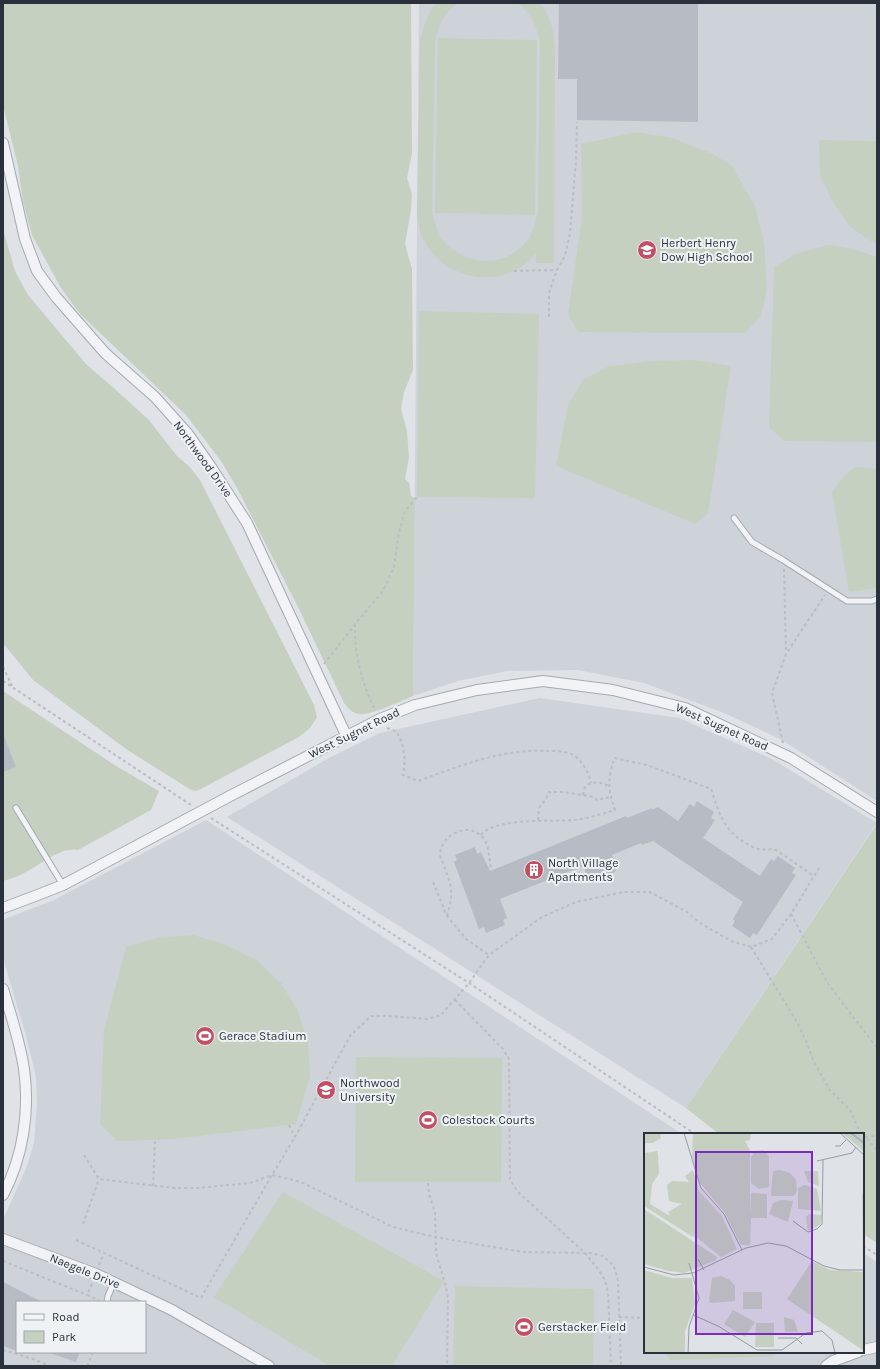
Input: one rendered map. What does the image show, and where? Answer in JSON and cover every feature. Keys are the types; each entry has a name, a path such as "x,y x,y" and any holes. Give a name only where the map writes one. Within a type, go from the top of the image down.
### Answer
{"street":[{"name":"Northwood Drive","path":"3,142 25,239 37,271 56,297 105,353 156,397 188,434 211,467 247,523 346,736"},
{"name":"West Sugnet Road","path":"3,908 63,885 201,811 380,719 415,705 476,690 543,681 613,690 684,708 791,758 877,812"},
{"path":"3,989 24,1068 26,1102 23,1136 13,1172 3,1195"},
{"name":"Naegele Drive","path":"3,1239 114,1282 172,1310 269,1366"},
{"path":"864,1350 877,1347"},
{"path":"826,1366 833,1361 855,1353"}],"lane":[{"path":"734,518 752,542 847,601 872,601 877,599"},
{"path":"16,808 63,885"},
{"path":"107,1301 114,1282"}],"path":[{"path":"549,317 549,293 557,270 565,256 570,233 576,161 577,122"},
{"path":"514,271 557,270"},
{"path":"317,673 383,591 394,567 398,537 405,511 417,498"},
{"path":"783,560 786,654"},
{"path":"791,758 782,740 772,693 786,654 829,590"},
{"path":"356,623 354,639 360,667 366,691 380,719"},
{"path":"3,667 12,687"},
{"path":"3,681 469,984 693,1133"},
{"path":"387,728 396,731 402,745 405,754 403,775 418,781 478,760 513,753 544,751 561,752 572,754 577,757 584,765 591,783"},
{"path":"481,836 486,830 505,824 538,820 562,821 579,819 615,810 608,786 614,758 647,765 711,789 724,823 731,832 755,848 770,848 776,850 814,876"},
{"path":"583,795 585,786 591,783 600,782 608,786"},
{"path":"538,820 539,808 549,792 565,792 583,795 594,797 597,800 610,797"},
{"path":"446,916 452,892 451,884 440,855 445,841 457,832 466,830 475,831 487,844 491,868"},
{"path":"76,1240 201,1298 295,1137 350,1036 371,1016 427,1019 441,1015 469,984 489,955 542,917 576,902 624,892 650,892 687,912 700,923 731,941 751,947 772,939 791,914 819,868"},
{"path":"433,882 446,916 467,940 489,955"},
{"path":"791,914 828,984 877,1048"},
{"path":"751,947 797,1022 807,1042 813,1060 829,1089 850,1110 857,1126 862,1133"},
{"path":"455,1000 503,1049 509,1059 510,1180 518,1192 585,1253 605,1280 608,1292 611,1366"},
{"path":"289,1125 295,1137"},
{"path":"865,1137 877,1136"},
{"path":"865,1137 877,1150"},
{"path":"154,1140 154,1186"},
{"path":"83,1224 98,1179 84,1155"},
{"path":"98,1179 174,1188 197,1188 250,1182 272,1175 301,1182 393,1227 435,1237 523,1252 591,1253 603,1256 614,1266 618,1280 621,1366"},
{"path":"428,1183 429,1194 435,1212 437,1260 448,1298 447,1366"},
{"path":"864,1247 877,1255"},
{"path":"3,1261 87,1295"},
{"path":"619,1317 644,1318"},
{"path":"3,1350 50,1366"},
{"path":"87,1366 93,1353"}],"shaded area":[{"name":"Herbert Henry Dow High School","path":"419,3 877,3 877,801 782,740 724,713 644,683 578,670 507,671 458,681 413,696"},
{"path":"540,698 679,718 772,759 877,823 686,1108 227,817 329,758 380,733"},
{"name":"Northwood University","path":"206,820 680,1133 644,1133 644,1353 864,1353 864,1254 877,1262 877,1366 3,1366 3,1220 27,1166 34,1143 37,1102 36,1077 26,1036 3,958 3,923 5,919 54,900"}],"green space":[{"path":"3,3 411,3 412,153 407,178 412,194 411,210 405,244 412,269 413,370 404,392 401,409 407,431 409,458 405,479 409,483 411,496 415,498 413,696 386,708 364,714 354,713 347,707 299,609 237,488 221,461 186,415 80,314 61,288 32,235 23,202 18,166 3,105"},
{"path":"436,3 457,3 448,11 442,21 435,42 432,212 440,236 445,243 466,257 478,260 491,261 514,253 523,245 531,234 534,225 538,211 540,44 533,21 518,3 540,3 549,18 555,45 554,263 536,263 536,253 524,265 510,273 495,277 479,277 464,274 449,267 436,257 423,238 417,218 420,42 426,21"},
{"path":"438,38 537,40 535,215 435,213"},
{"path":"637,132 672,138 713,154 732,166 755,206 764,243 767,290 761,316 745,333 578,332 568,314 582,218 581,144"},
{"path":"819,140 877,141 877,245 849,226 833,202 820,175"},
{"path":"3,229 15,271 28,295 86,364 149,420 177,456 190,467 200,480 314,705 317,717 310,728 299,737 197,791 191,790 126,749 33,680 3,643"},
{"path":"828,245 849,248 877,257 877,442 784,441 769,427 774,267 796,254"},
{"path":"419,311 539,314 535,498 417,497"},
{"path":"693,360 731,366 708,513 696,524 556,466 568,405 583,380 609,366 652,361"},
{"path":"855,467 877,469 877,588 849,592 832,492 846,474"},
{"path":"3,691 116,766 159,791 151,810 78,850 64,851 50,857 14,878 3,881"},
{"path":"877,824 877,1243 864,1235 864,1133 718,1133 686,1108"},
{"name":"Gerace Stadium","path":"193,935 224,944 258,961 281,983 297,1009 308,1042 310,1076 296,1124 174,1139 117,1141 100,1124 104,1030 126,947 156,938"},
{"name":"Colestock Courts","path":"356,1057 502,1058 501,1182 355,1182"},
{"path":"283,1192 444,1281 392,1366 330,1366 214,1297"},
{"name":"Gerstacker Field","path":"455,1286 594,1289 593,1366 453,1366"},
{"path":"664,1353 775,1353 775,1356 671,1360"}],"building":[{"path":"559,3 698,3 698,122 577,120 577,79 558,79"},
{"path":"3,733 16,767 3,772"},
{"name":"North Village Apartments","path":"697,801 714,812 711,818 715,820 703,838 760,876 771,859 774,861 778,856 795,868 792,873 796,875 757,935 753,933 750,938 732,926 735,921 733,919 743,902 653,841 642,845 641,843 612,855 616,866 614,866 616,871 611,874 612,878 600,883 598,879 591,881 590,876 588,877 583,866 500,899 507,918 503,920 505,925 486,933 484,927 479,929 454,862 457,860 455,855 475,847 477,854 481,852 490,871 626,816 627,818 652,808 652,810 658,807 678,821 690,804 694,807"},
{"path":"3,1282 40,1301 16,1301 16,1351 3,1346"},
{"path":"50,1353 80,1353 76,1362"}],"place":[{"name":"Herbert Henry Dow High School","path":"647,250"},
{"name":"North Village Apartments","path":"534,870"},
{"name":"Gerace Stadium","path":"205,1036"},
{"name":"Northwood University","path":"326,1090"},
{"name":"Colestock Courts","path":"428,1120"},
{"name":"Gerstacker Field","path":"524,1327"}]}
